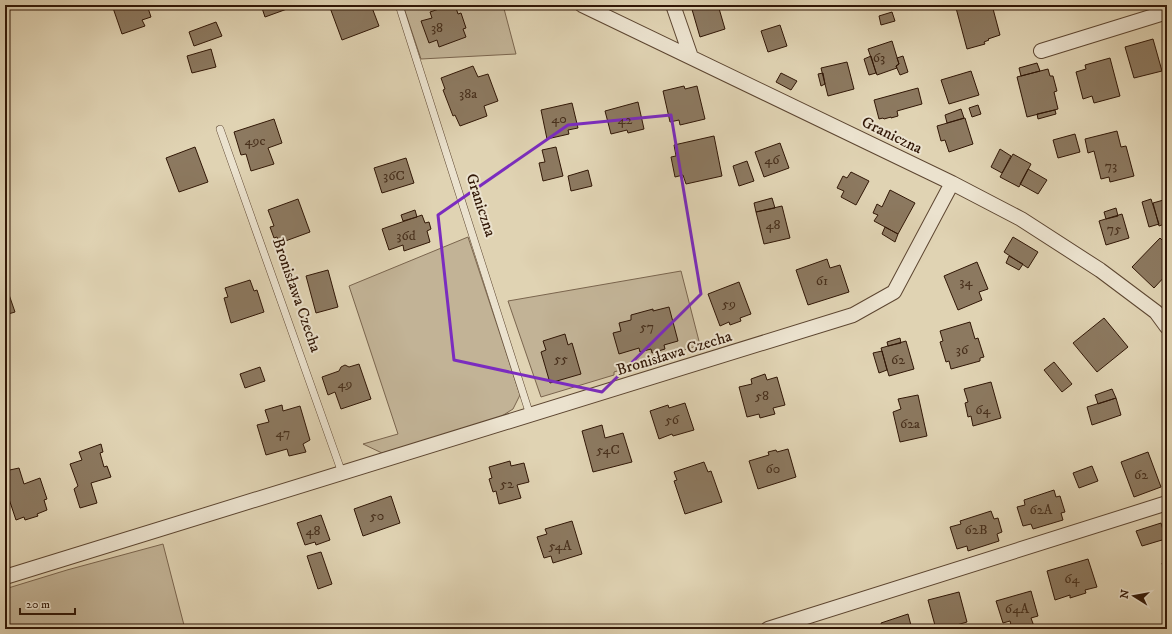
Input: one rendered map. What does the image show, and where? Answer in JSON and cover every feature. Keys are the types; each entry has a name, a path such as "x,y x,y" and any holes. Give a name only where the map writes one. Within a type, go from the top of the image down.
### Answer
{"street":[{"name":"Graniczna","path":"582,5 952,183 1021,219 1100,270 1156,312 1167,327"},
{"path":"673,5 691,57"},
{"path":"1041,50 1167,12"},
{"name":"Bronisława Czecha","path":"5,577 853,315 894,292 952,183"},
{"path":"768,629 1167,503"}],"lane":[{"name":"Graniczna","path":"399,5 530,415"},
{"name":"Bronisława Czecha","path":"220,129 342,473"}],"highlighted area":[{"path":"671,115 701,294 602,392 454,360 438,215 568,125"}],"shaded area":[{"path":"403,5 503,5 516,54 421,59"},
{"path":"468,237 520,395 513,409 494,421 382,453 363,444 398,434 349,286"},
{"path":"681,271 700,345 614,372 614,375 541,397 508,301"},
{"path":"163,544 185,629 5,629 5,589 67,570"}],"building":[{"path":"112,5 147,5 151,17 142,20 145,26 122,34"},
{"path":"261,5 286,5 287,9 265,17"},
{"path":"329,5 371,5 379,26 342,40"},
{"path":"455,5 458,14 461,13 466,28 463,29 466,37 439,47 437,40 429,43 421,21 432,18 430,12"},
{"path":"718,5 725,29 700,37 691,6"},
{"path":"971,5 972,7 992,5 1000,35 988,39 989,40 984,42 985,44 967,49 956,8"},
{"path":"892,12 895,21 881,25 879,16"},
{"path":"216,22 222,36 194,46 189,32"},
{"path":"780,25 787,46 768,52 761,31"},
{"path":"1153,39 1162,71 1134,78 1125,47"},
{"path":"892,41 899,64 896,66 897,68 877,75 868,49"},
{"path":"211,49 216,67 192,73 187,56"},
{"path":"871,56 876,73 869,75 864,59"},
{"path":"903,56 908,72 900,75 896,66 899,64 897,58"},
{"path":"1110,58 1120,96 1094,103 1092,96 1083,99 1076,72 1086,69 1085,65"},
{"path":"847,62 854,89 828,96 821,68"},
{"path":"1037,63 1040,71 1021,76 1019,68"},
{"path":"473,66 478,77 488,74 498,101 484,106 487,116 460,126 455,115 453,116 443,90 445,89 441,78"},
{"path":"1048,69 1050,76 1053,76 1057,91 1054,92 1058,109 1027,117 1017,77"},
{"path":"971,71 979,95 949,104 941,80"},
{"path":"781,73 797,81 791,90 776,82"},
{"path":"823,73 825,84 821,86 818,74"},
{"path":"684,86 685,89 697,86 705,119 680,125 679,120 670,122 663,91"},
{"path":"918,88 922,104 897,111 898,116 879,119 874,100"},
{"path":"638,102 644,129 628,133 627,130 611,134 605,111"},
{"path":"572,103 578,128 568,130 569,134 547,139 541,110"},
{"path":"978,105 981,114 972,117 969,108"},
{"path":"961,109 964,118 947,123 945,115"},
{"path":"1055,110 1056,114 1038,119 1037,114"},
{"path":"965,118 973,144 949,152 945,140 941,141 937,126"},
{"path":"274,119 282,143 268,148 274,164 251,171 246,154 241,155 234,132"},
{"path":"1117,131 1121,147 1126,146 1134,176 1110,182 1109,177 1101,179 1094,151 1088,153 1085,139"},
{"path":"1075,134 1080,152 1058,158 1053,140"},
{"path":"714,136 722,176 686,184 683,175 675,177 671,157 676,156 674,145"},
{"path":"780,143 789,168 764,177 755,152"},
{"path":"195,147 208,182 179,192 166,158"},
{"path":"556,147 563,176 543,181 539,163 545,162 542,150"},
{"path":"1000,149 1011,156 1002,173 991,167"},
{"path":"1013,154 1031,164 1019,187 1000,177"},
{"path":"406,158 414,183 382,193 374,168"},
{"path":"747,161 754,181 739,186 733,166"},
{"path":"1028,169 1047,180 1038,194 1020,184"},
{"path":"588,170 592,186 571,191 568,176"},
{"path":"851,172 869,181 856,205 841,197 844,191 837,188 843,176 847,178"},
{"path":"890,190 915,203 898,234 874,221 878,215 873,213 877,204 882,207"},
{"path":"772,198 775,208 756,212 754,203"},
{"path":"298,199 310,232 280,243 277,237 274,238 270,227 274,226 268,210"},
{"path":"1151,199 1159,224 1149,227 1142,202"},
{"path":"1167,199 1167,223 1159,226 1153,203"},
{"path":"782,206 790,238 764,244 756,212"},
{"path":"1116,208 1118,216 1106,219 1104,212"},
{"path":"415,210 417,217 403,221 401,215"},
{"path":"1122,214 1129,238 1106,245 1099,221"},
{"path":"422,215 425,223 429,222 431,229 427,231 430,242 404,251 403,245 389,250 382,229"},
{"path":"885,227 898,234 895,242 882,234"},
{"path":"1013,237 1038,252 1028,268 1004,252"},
{"path":"1160,238 1167,245 1167,274 1154,288 1132,267"},
{"path":"1009,256 1023,264 1019,270 1006,263"},
{"path":"827,259 830,268 840,265 849,292 808,305 796,270"},
{"path":"977,262 988,289 979,292 982,300 958,310 944,276"},
{"path":"328,270 338,307 316,313 306,276"},
{"path":"250,280 254,291 257,290 264,312 231,323 224,298 228,297 225,288"},
{"path":"739,282 751,314 740,318 741,321 730,325 729,322 720,326 708,294"},
{"path":"5,283 15,312 5,315"},
{"path":"669,307 678,341 664,345 665,349 652,353 651,349 640,352 639,348 619,354 613,333 621,331 619,323 631,320 631,315 653,309 653,311"},
{"path":"1104,318 1128,347 1097,372 1073,343"},
{"path":"970,322 975,339 978,338 984,357 980,358 980,361 951,369 949,361 946,362 940,342 943,341 940,331"},
{"path":"565,334 568,345 572,343 581,374 550,383 541,352 546,350 543,341"},
{"path":"900,338 901,343 888,346 887,342"},
{"path":"906,341 914,369 889,376 881,348"},
{"path":"882,351 887,370 879,373 873,353"},
{"path":"1054,362 1072,384 1062,392 1044,370"},
{"path":"359,364 371,399 341,409 335,392 328,395 322,377 339,371 341,367 345,365 349,367"},
{"path":"260,367 265,381 245,388 240,374"},
{"path":"765,374 767,380 777,377 785,405 773,408 775,414 760,418 759,414 747,417 739,387 752,384 751,379"},
{"path":"991,382 1001,418 973,426 971,416 968,417 965,403 968,402 964,389"},
{"path":"1112,389 1116,398 1098,404 1095,395"},
{"path":"918,395 927,436 900,442 893,412 901,409 898,399"},
{"path":"1116,398 1121,415 1092,425 1087,407"},
{"path":"685,403 694,430 673,436 672,434 659,439 650,411 668,405 669,408"},
{"path":"282,405 283,411 300,406 310,440 303,444 306,452 289,456 287,449 266,455 257,425 269,422 265,410"},
{"path":"602,425 605,438 623,433 632,462 593,472 582,431"},
{"path":"101,444 103,452 100,453 104,467 107,466 111,477 91,483 97,503 80,508 74,489 78,486 70,464 82,460 79,452"},
{"path":"788,449 796,477 758,489 749,461 769,455 768,452 776,450 777,452"},
{"path":"1148,452 1161,487 1134,497 1121,462"},
{"path":"510,461 511,466 524,463 529,482 517,485 521,498 499,504 496,491 493,492 489,479 492,478 489,467"},
{"path":"704,462 708,472 711,471 722,502 685,514 674,481 677,480 674,472"},
{"path":"1092,466 1098,481 1079,488 1073,473"},
{"path":"19,468 24,484 40,478 47,499 44,500 47,510 37,514 38,516 25,520 24,517 16,520 5,487 5,471"},
{"path":"1054,490 1056,497 1060,496 1065,512 1061,513 1063,520 1033,529 1031,524 1023,526 1017,507 1025,505 1024,500"},
{"path":"391,496 400,523 363,536 354,509"},
{"path":"991,511 994,519 998,518 1002,532 997,534 999,541 968,551 967,546 957,549 950,527 961,524 960,521"},
{"path":"321,515 330,540 316,545 315,542 305,545 297,523"},
{"path":"572,521 582,554 553,563 551,556 544,558 537,537 547,534 545,529"},
{"path":"1161,523 1163,530 1167,529 1167,551 1162,540 1142,546 1136,531"},
{"path":"321,552 332,584 318,589 307,556"},
{"path":"1088,559 1097,587 1085,590 1086,593 1070,598 1070,595 1055,600 1047,571"},
{"path":"1167,561 1167,582 1162,563"},
{"path":"1031,591 1038,616 1031,618 1035,629 1012,629 1010,621 1003,623 996,601"},
{"path":"959,592 967,622 943,629 936,629 928,600"},
{"path":"908,614 912,629 876,629 882,627 881,623"}]}
